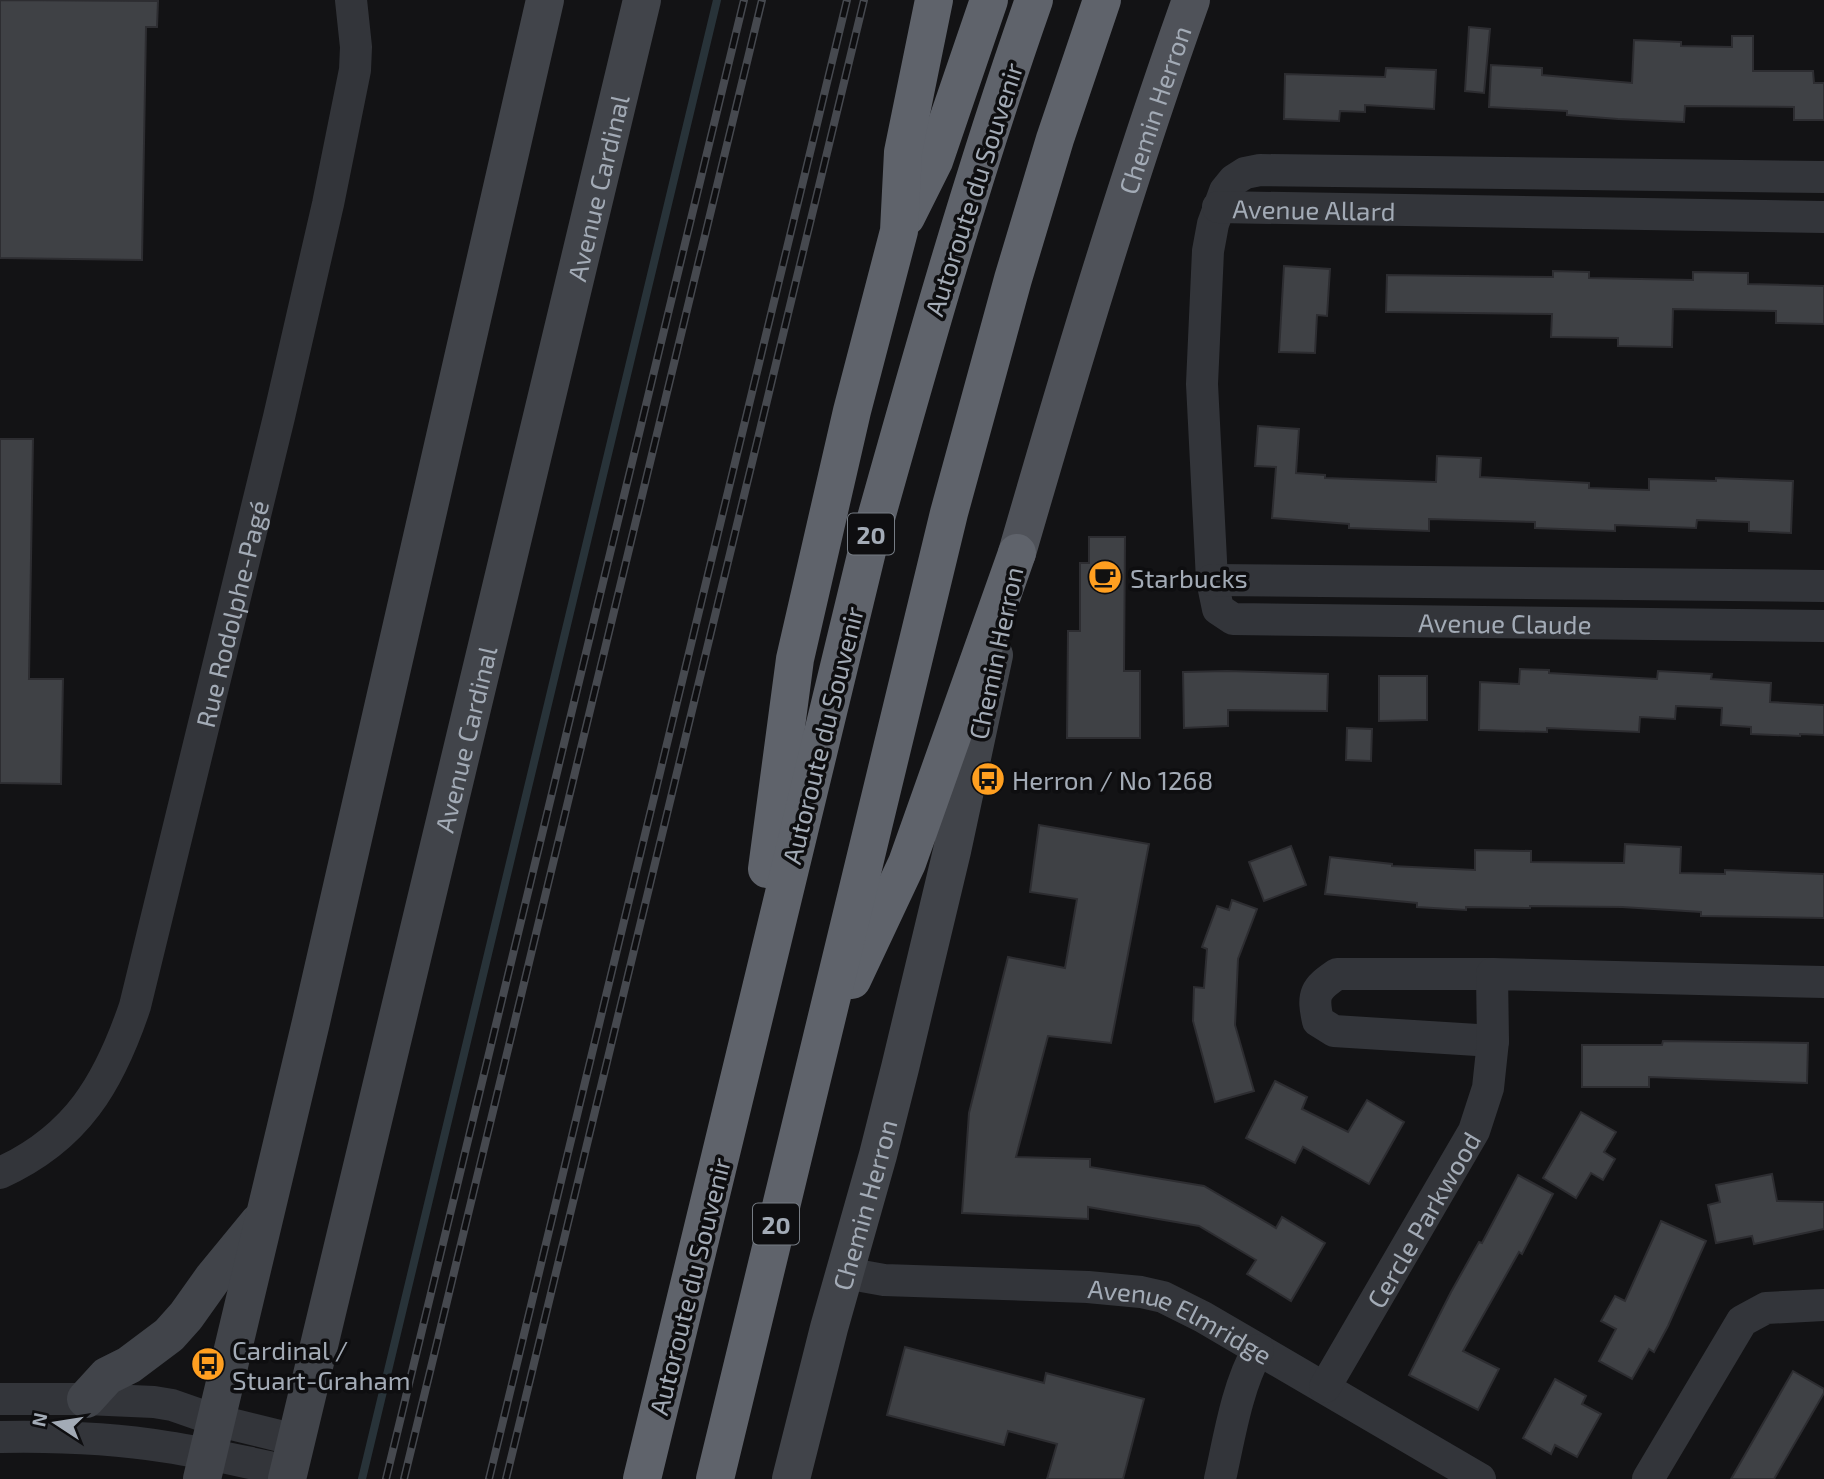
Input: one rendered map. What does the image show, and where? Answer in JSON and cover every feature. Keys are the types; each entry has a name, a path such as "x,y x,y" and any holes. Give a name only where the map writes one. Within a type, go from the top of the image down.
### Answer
{"highway":[{"path":"899,232 903,152 934,0"},
{"path":"740,1077 795,659 852,411 899,232 934,161 989,0"},
{"name":"Autoroute du Souvenir","path":"642,1479 869,543 948,266 1034,0"},
{"name":"20","path":"715,1479 915,650 974,417 1055,139 1102,0"},
{"path":"818,1051 907,863 1017,553"}],"main road":[{"path":"208,1451 311,1023 545,0"},
{"name":"Avenue Cardinal","path":"291,1463 642,0"},
{"name":"Chemin Herron","path":"791,1479 906,1042 952,851 1017,553 1093,296 1149,120 1191,0"},
{"path":"86,1399 107,1376 129,1365 169,1335 265,1215"}],"street":[{"name":"Rue Rodolphe-Pagé","path":"0,1173 26,1160 71,1126 100,1087 114,1060 135,1006 276,430 328,204 355,70 356,47 351,0"},
{"name":"Avenue Allard","path":"1809,177 1260,170 1245,173 1234,180 1225,191 1218,207 1824,217"},
{"path":"1793,216 1809,177"},
{"name":"Avenue Claude","path":"1218,207 1208,251 1202,384 1212,580 1219,609 1233,619 1824,626"},
{"name":"Avenue Claude","path":"1212,580 1824,586"},
{"path":"1493,1041 1334,1031 1318,1021 1314,1003 1320,986 1337,974 1492,974 1824,982"},
{"name":"Cercle Parkwood","path":"1325,1387 1474,1131 1488,1088 1493,1041 1492,974"},
{"name":"Avenue Elmridge","path":"845,1273 884,1280 1088,1287 1163,1297 1182,1305 1325,1387 1480,1479"},
{"path":"1648,1479 1742,1321 1766,1308 1824,1305"},
{"path":"1220,1479 1247,1371 1258,1350"},
{"path":"0,1399 155,1402 179,1407 208,1451"},
{"path":"0,1437 125,1442 291,1463"}],"building":[{"path":"0,0 158,1 157,27 146,27 142,260 0,258"},
{"path":"1469,27 1490,29 1484,93 1465,91"},
{"path":"1732,36 1753,36 1753,71 1813,71 1814,83 1824,83 1824,120 1794,120 1794,107 1685,106 1684,122 1489,107 1491,65 1542,68 1542,75 1632,83 1634,40 1681,42 1681,46 1732,47"},
{"path":"1386,68 1436,70 1434,109 1365,105 1365,112 1340,111 1339,121 1284,119 1285,74 1385,77"},
{"path":"1284,266 1330,269 1327,316 1317,315 1315,353 1279,352"},
{"path":"1553,271 1589,272 1589,278 1693,280 1693,272 1748,273 1748,284 1824,286 1824,324 1776,323 1776,311 1673,309 1672,347 1618,346 1618,338 1551,337 1552,314 1386,312 1387,275 1553,277"},
{"path":"1258,426 1299,429 1296,473 1325,475 1325,478 1436,482 1437,456 1481,458 1480,477 1589,483 1589,488 1649,490 1649,479 1793,481 1791,533 1749,531 1749,522 1697,520 1696,528 1615,525 1615,531 1535,528 1535,522 1429,519 1429,531 1349,528 1349,524 1272,518 1276,467 1255,466"},
{"path":"0,439 33,439 29,679 63,679 61,784 0,783"},
{"path":"1089,537 1125,537 1124,671 1140,671 1140,738 1067,738 1068,631 1080,631 1080,563 1089,563"},
{"path":"1520,669 1657,679 1658,671 1712,674 1711,679 1771,683 1770,702 1824,705 1824,735 1751,734 1751,727 1721,725 1722,708 1676,706 1675,719 1640,717 1639,732 1547,728 1547,732 1479,730 1480,682 1519,684"},
{"path":"1183,672 1328,674 1327,711 1228,710 1228,726 1184,728"},
{"path":"1379,676 1427,676 1427,720 1379,721"},
{"path":"1347,728 1372,729 1371,761 1346,760"},
{"path":"1039,825 1149,844 1111,1043 1048,1036 1016,1157 1090,1159 1090,1167 1204,1186 1276,1228 1282,1217 1325,1243 1291,1301 1247,1274 1256,1260 1199,1226 1088,1207 1088,1219 962,1213 969,1113 1008,957 1065,968 1077,899 1030,892"},
{"path":"1625,844 1681,847 1680,873 1725,874 1725,870 1824,874 1824,918 1701,916 1701,912 1622,907 1466,907 1466,910 1417,907 1417,903 1325,894 1330,857 1392,866 1475,870 1475,850 1531,851 1531,862 1624,863"},
{"path":"1291,846 1306,885 1264,901 1249,862"},
{"path":"1232,900 1257,909 1238,959 1235,1025 1254,1091 1215,1102 1193,1021 1194,987 1204,988 1207,949 1202,947 1217,906 1229,910"},
{"path":"1663,1041 1808,1043 1807,1083 1649,1077 1649,1087 1582,1087 1582,1045 1662,1045"},
{"path":"1275,1081 1307,1097 1302,1109 1348,1132 1367,1100 1404,1122 1369,1184 1303,1147 1295,1163 1246,1138"},
{"path":"1581,1112 1616,1132 1604,1152 1615,1159 1603,1180 1591,1173 1576,1198 1543,1178"},
{"path":"1772,1174 1777,1201 1824,1202 1824,1229 1754,1244 1752,1236 1716,1243 1708,1205 1720,1202 1716,1185"},
{"path":"1518,1175 1553,1194 1522,1254 1519,1252 1463,1351 1499,1369 1478,1410 1409,1375 1451,1292 1479,1242 1482,1243"},
{"path":"1661,1221 1706,1241 1668,1326 1654,1352 1649,1349 1632,1379 1599,1361 1616,1329 1601,1321 1615,1296 1625,1301"},
{"path":"905,1347 1044,1383 1046,1373 1144,1399 1123,1479 1047,1479 1057,1444 1008,1431 1004,1445 887,1415"},
{"path":"1793,1371 1824,1389 1824,1393 1774,1479 1731,1479"},
{"path":"1555,1379 1586,1396 1582,1404 1601,1414 1577,1457 1555,1445 1551,1454 1523,1438"}],"waterway":[{"path":"362,1479 717,0"}],"railway":[{"path":"386,1479 744,0"},
{"path":"404,1479 762,0"},
{"path":"489,1479 847,0"},
{"path":"506,1479 864,0"}],"place":[{"name":"Starbucks","path":"1105,577"},
{"name":"Herron / No 1268","path":"988,779"},
{"name":"Cardinal / Stuart-Graham","path":"208,1364"}]}
